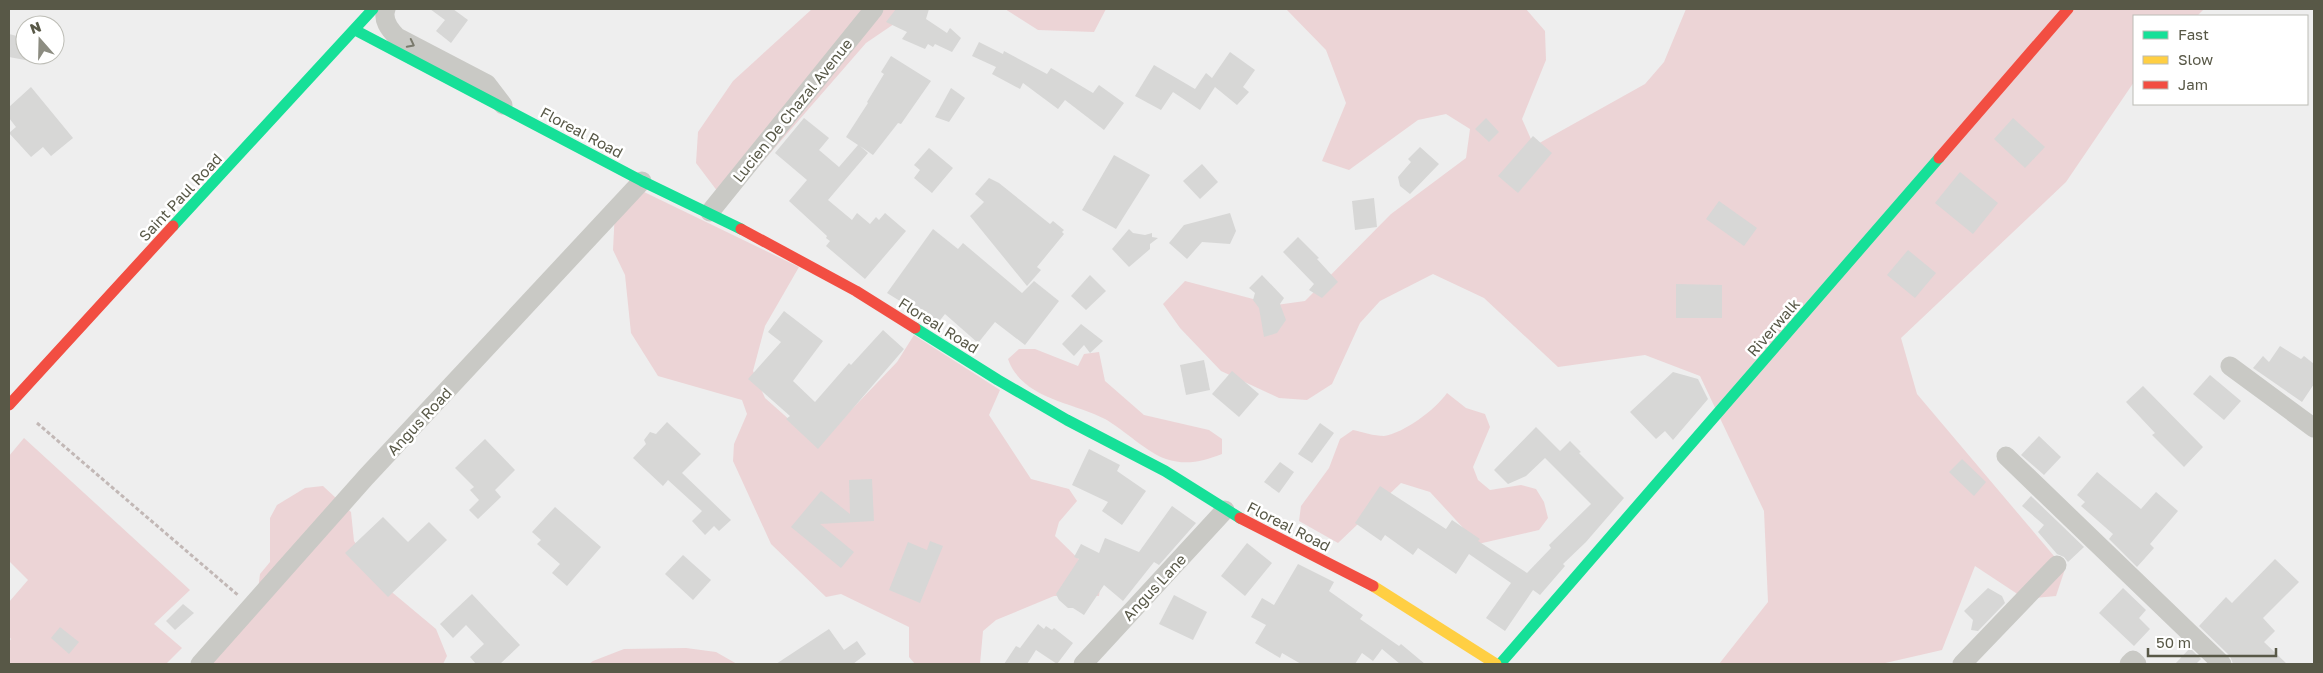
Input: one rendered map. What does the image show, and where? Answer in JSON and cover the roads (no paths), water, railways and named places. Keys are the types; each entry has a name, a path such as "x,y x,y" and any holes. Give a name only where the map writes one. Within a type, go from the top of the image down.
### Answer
{"main road":[{"name":"Saint Paul Road","path":"9,405 373,9"},
{"name":"Riverwalk","path":"1500,664 2068,9"},
{"name":"Floreal Road","path":"355,30 642,181 710,212 856,291 998,380 1067,420 1164,472 1225,510 1365,581 1496,664"}],"street":[{"path":"386,9 386,22 397,37 487,84 506,109"},
{"name":"Lucien De Chazal Avenue","path":"710,212 874,9"},
{"name":"Angus Road","path":"208,662 251,606 373,470 642,181"},
{"path":"2230,366 2314,428"},
{"path":"2006,456 2222,664"},
{"name":"Angus Lane","path":"1083,664 1225,510"},
{"path":"1962,664 2057,565"},
{"path":"2129,664 2133,660 2137,664"}]}
